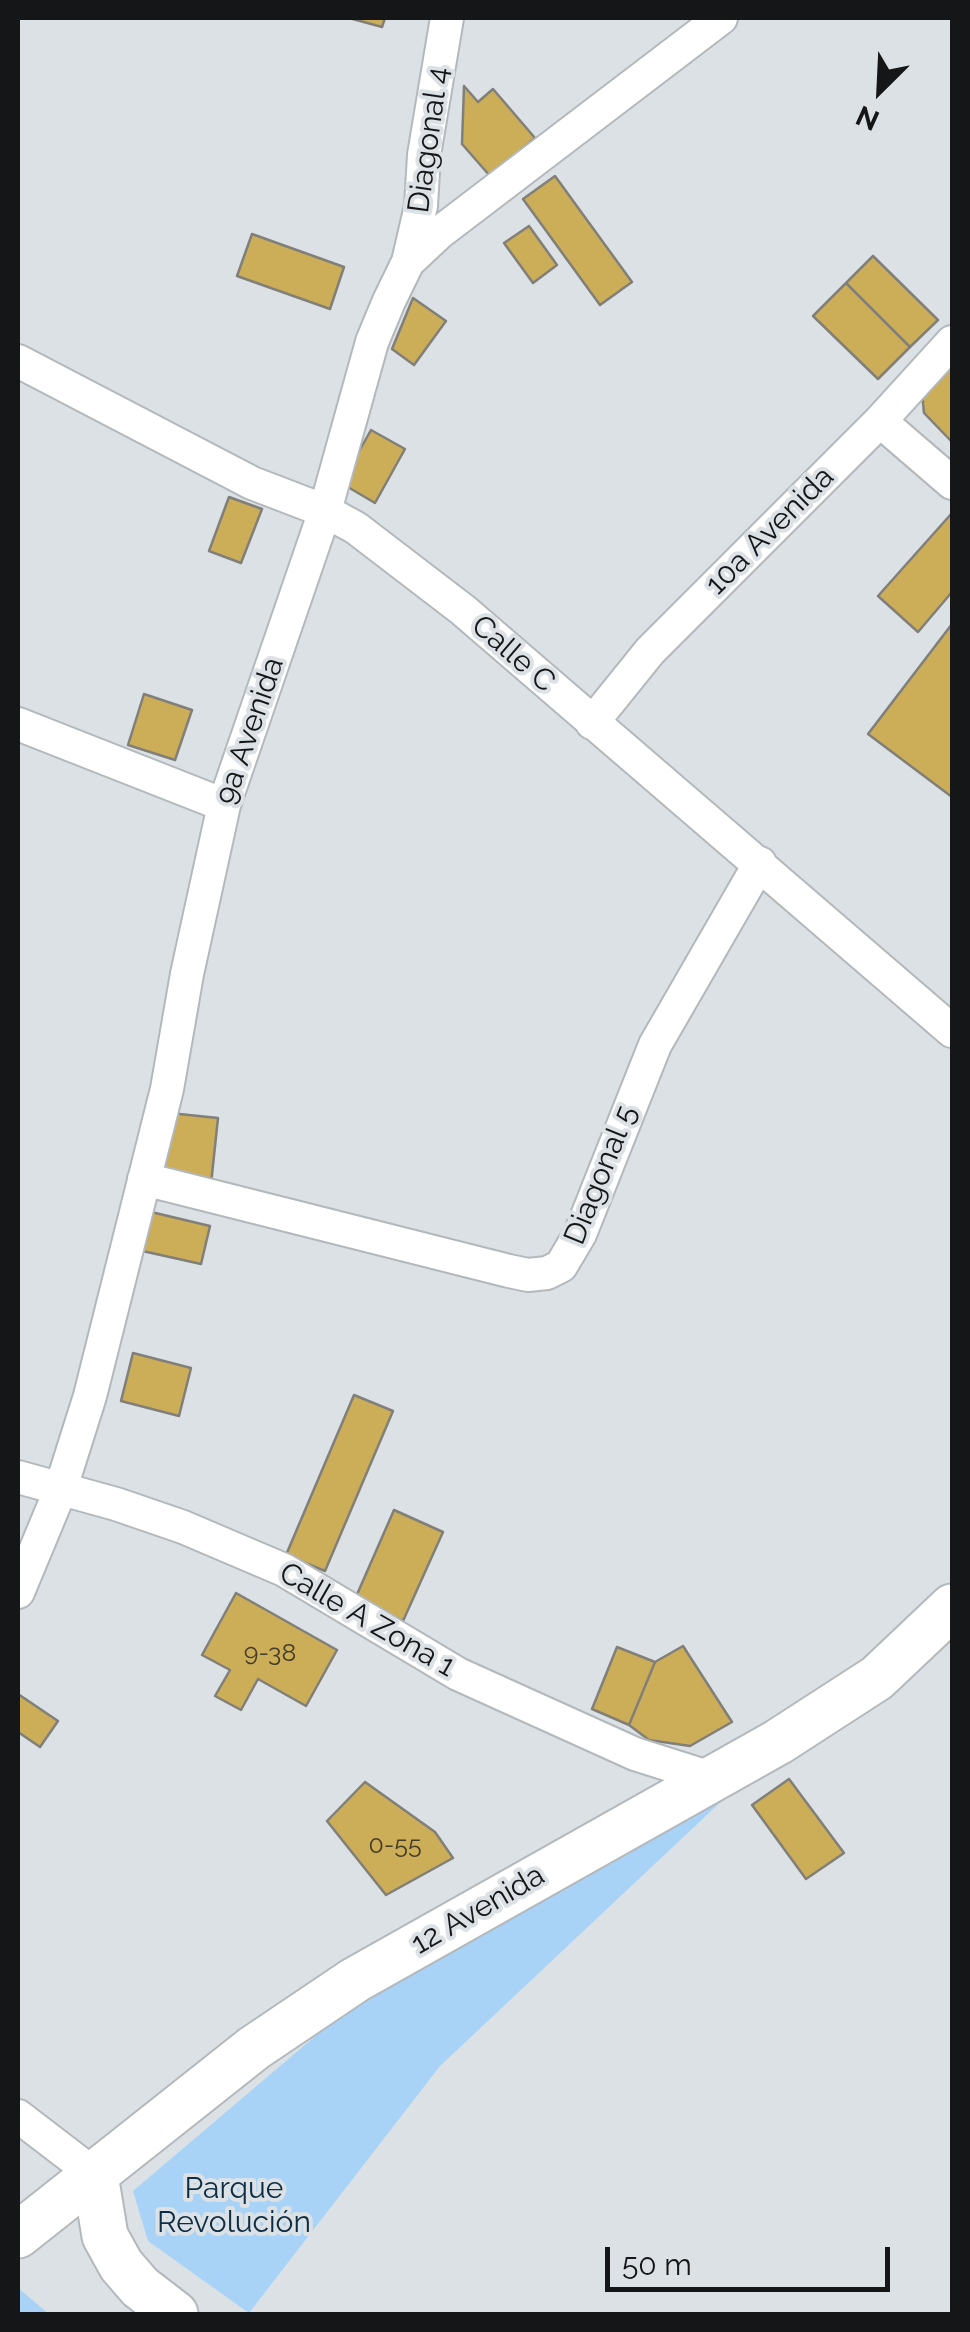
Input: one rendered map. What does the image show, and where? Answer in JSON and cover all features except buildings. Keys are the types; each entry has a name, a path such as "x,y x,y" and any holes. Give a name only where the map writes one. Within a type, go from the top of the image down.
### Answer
{"street":[{"name":"Diagonal 4","path":"408,262 421,206 424,155 446,18"},
{"name":"9a Avenida","path":"18,1592 60,1491 90,1396 166,1089 224,806 325,511 372,342 408,262 439,232 722,18"},
{"name":"10a Avenida","path":"592,723 650,650 880,422 952,342"},
{"name":"Calle C","path":"18,361 252,483 325,511 356,528 463,610 952,1032"},
{"path":"880,422 952,483"},
{"path":"18,724 224,806"},
{"name":"Diagonal 5","path":"144,1179 508,1272 547,1273 561,1266 580,1234 655,1045 760,863"},
{"name":"Calle A Zona 1","path":"18,1477 182,1527 284,1570 458,1674 634,1754 710,1778"},
{"name":"12 Avenida","path":"18,2234 254,2048 355,1980 778,1742 877,1678 952,1607"},
{"path":"18,2116 95,2175 105,2236 121,2265 140,2288 175,2314"}],"green space":[{"name":"Parque Revolución","path":"727,1796 440,2066 249,2313 148,2241 133,2191 339,2016"},
{"path":"18,2288 49,2314 18,2314"}]}
